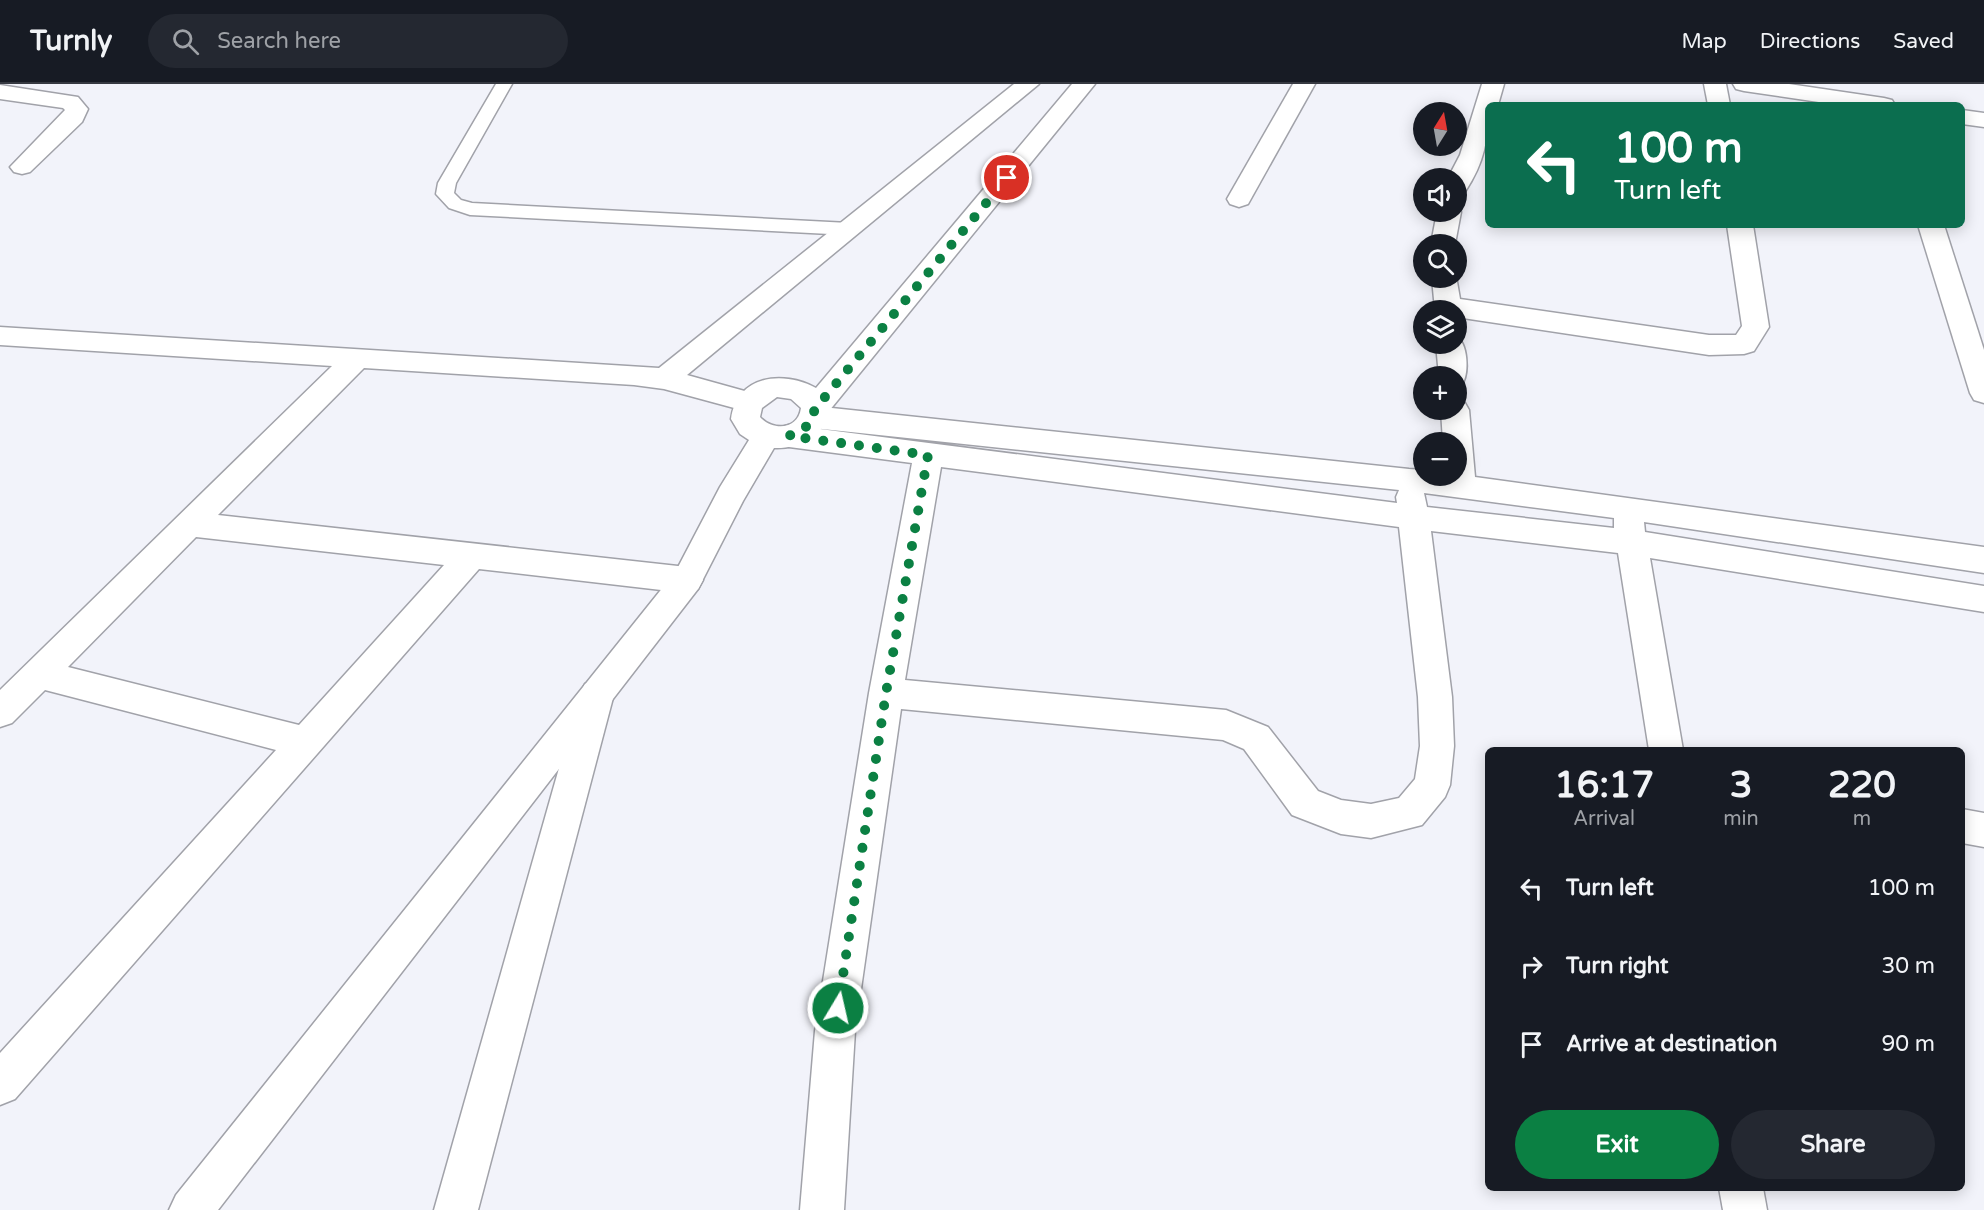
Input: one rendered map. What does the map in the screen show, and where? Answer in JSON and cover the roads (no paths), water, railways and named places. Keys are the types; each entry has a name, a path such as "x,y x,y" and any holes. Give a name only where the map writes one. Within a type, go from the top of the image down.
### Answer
{"street":[{"path":"664,379 1028,84"},
{"path":"192,1210 687,580 731,495 778,436 809,425 814,413 1084,84"},
{"path":"1239,199 1304,84"},
{"path":"1488,102 1493,84"},
{"path":"1715,84 1718,102"},
{"path":"1744,84 1864,102"},
{"path":"0,92 70,102 76,109 74,117 22,166"},
{"path":"1466,168 1472,155 1485,111"},
{"path":"1965,117 1984,120"},
{"path":"1467,311 1709,345 1744,344 1756,327 1740,228"},
{"path":"1932,228 1976,346 1984,393"},
{"path":"0,336 664,379 749,402"},
{"path":"0,712 357,358"},
{"path":"814,413 813,401 807,394 788,387 766,390 749,402 746,419 749,426 778,436 1412,517 1630,542 1984,598"},
{"path":"814,413 1413,480"},
{"path":"822,1210 835,1030 886,693 928,455"},
{"path":"886,693 1226,725 1256,738 1305,803 1341,817 1371,821 1409,813 1432,785 1437,746 1435,698 1409,480"},
{"path":"1461,486 1984,560"},
{"path":"1627,508 1630,542 1665,747"},
{"path":"189,524 687,580"},
{"path":"0,1084 472,556"},
{"path":"39,674 306,742"},
{"path":"456,1210 597,694"},
{"path":"1965,827 1984,830"},
{"path":"1742,1191 1745,1210"}],"lane":[{"path":"504,84 447,183 445,194 455,204 470,209 849,228"}]}
